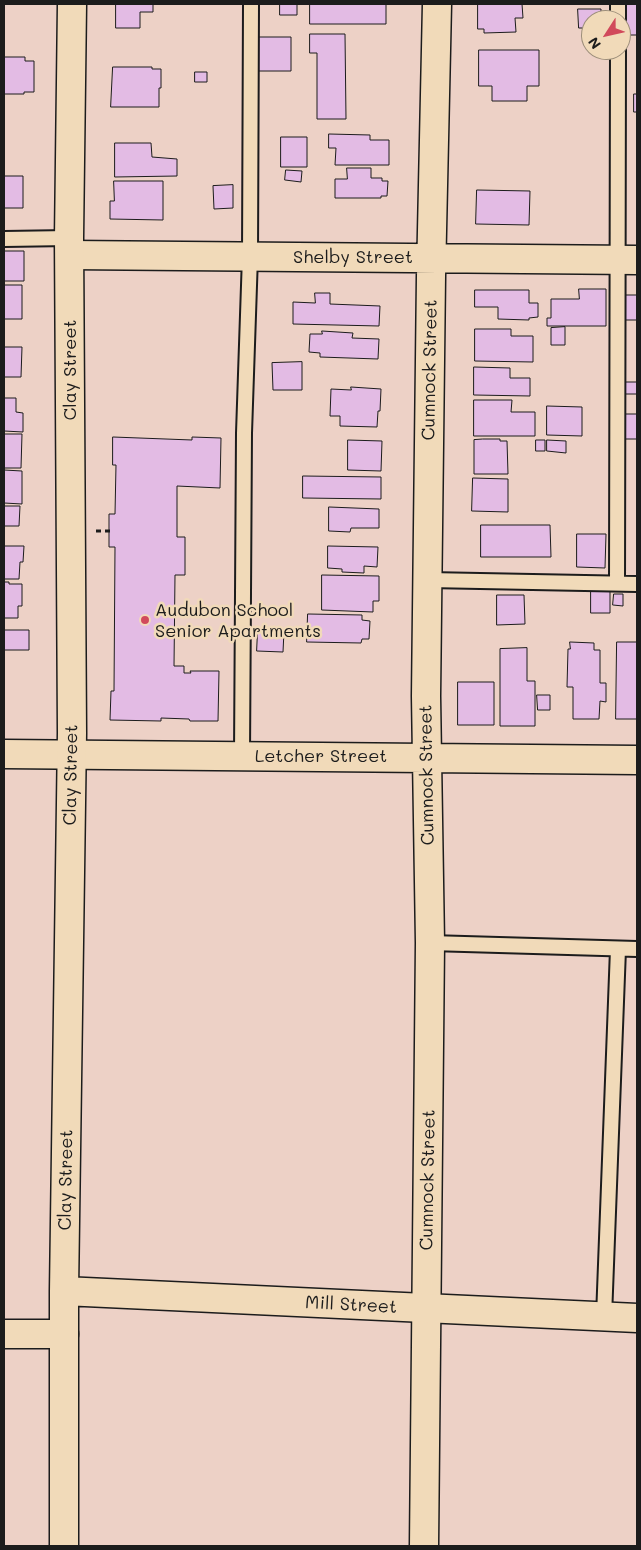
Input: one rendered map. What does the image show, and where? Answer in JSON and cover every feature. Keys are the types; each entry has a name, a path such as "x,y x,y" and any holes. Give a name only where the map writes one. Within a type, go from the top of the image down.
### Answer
{"street":[{"name":"Clay Street","path":"64,1546 64,1291 71,754 70,247 72,4"},
{"name":"Cumnock Street","path":"424,1546 430,943 426,757 437,4"},
{"name":"Shelby Street","path":"70,247 250,256 627,259"},
{"name":"Letcher Street","path":"4,754 637,760"},
{"name":"Mill Street","path":"64,1291 637,1318"},
{"path":"4,1334 64,1334"}],"lane":[{"path":"242,756 244,433 250,256 251,4"},
{"path":"617,583 627,259 618,60"},
{"path":"4,240 70,247"},
{"path":"428,580 637,584"},
{"path":"430,943 637,949"},
{"path":"604,1317 618,949"}],"path":[{"path":"90,530 112,531"}],"building":[{"path":"116,4 153,4 153,12 140,12 140,28 116,28"},
{"path":"280,4 297,4 297,15 280,15"},
{"path":"310,4 386,4 386,24 310,24"},
{"path":"478,4 522,4 523,18 515,18 516,32 484,33 484,29 478,29"},
{"path":"621,4 637,4 637,35 631,35 631,10 621,10"},
{"path":"578,9 601,9 581,10 581,28 579,28"},
{"path":"310,34 345,34 346,119 317,119 317,53 310,53"},
{"path":"259,37 291,37 291,71 259,71"},
{"path":"479,50 539,50 539,86 527,86 527,101 492,101 492,86 479,86"},
{"path":"4,57 25,57 25,61 34,61 34,92 4,94"},
{"path":"113,67 152,67 152,69 161,69 159,107 111,107"},
{"path":"195,72 207,72 207,82 195,82"},
{"path":"634,94 637,94 637,112 634,112"},
{"path":"329,134 370,135 370,140 389,140 389,165 335,165 336,148 329,148"},
{"path":"281,137 307,137 307,167 281,167"},
{"path":"115,143 151,143 152,157 177,159 177,176 115,177"},
{"path":"347,168 371,168 371,178 382,178 382,181 388,181 387,196 381,196 381,198 335,198 335,179 347,179"},
{"path":"286,170 302,171 301,182 285,180"},
{"path":"4,176 23,176 23,208 4,208"},
{"path":"114,181 163,181 163,220 110,219 110,201 114,201"},
{"path":"233,185 233,208 214,209 213,186"},
{"path":"477,190 530,191 529,225 476,224"},
{"path":"4,251 24,251 24,281 4,281"},
{"path":"4,285 22,285 22,319 4,319"},
{"path":"579,289 606,289 606,326 547,326 547,318 551,318 551,299 579,299"},
{"path":"475,290 529,290 529,303 538,303 538,317 529,318 529,320 498,319 498,307 475,307"},
{"path":"315,293 330,293 330,304 380,306 379,326 293,324 293,302 315,303"},
{"path":"623,295 637,295 637,320 623,320"},
{"path":"565,327 565,345 551,345 551,328"},
{"path":"475,329 511,329 511,336 533,336 533,362 475,361"},
{"path":"322,331 353,333 352,338 379,339 378,359 320,357 320,353 309,352 310,334 322,334"},
{"path":"4,347 22,347 21,377 4,377"},
{"path":"302,362 302,390 273,390 272,363"},
{"path":"474,367 510,368 510,378 530,378 530,396 474,395"},
{"path":"623,382 637,382 637,394 623,394"},
{"path":"351,387 381,389 377,427 340,426 340,416 330,416 331,389 351,390"},
{"path":"4,398 16,398 16,412 23,413 23,432 4,431"},
{"path":"474,400 512,400 511,412 535,412 535,436 474,436"},
{"path":"547,406 582,407 582,436 547,435"},
{"path":"620,414 637,414 637,439 620,439"},
{"path":"4,434 22,434 21,468 4,468"},
{"name":"Audubon School Senior Apartments","path":"113,437 192,440 192,437 221,438 220,488 177,486 177,537 185,537 185,575 175,575 174,666 184,666 184,673 191,673 190,671 219,671 218,721 161,718 161,721 110,720 111,691 114,691 115,547 109,547 109,514 115,514 116,465 113,465"},
{"path":"348,440 382,441 381,471 348,470"},
{"path":"474,440 507,441 508,474 474,474"},
{"path":"536,440 545,440 545,451 536,451"},
{"path":"547,440 566,441 566,453 547,451"},
{"path":"4,470 22,471 22,504 4,503"},
{"path":"303,476 381,477 381,499 303,498"},
{"path":"473,478 508,479 508,512 472,511"},
{"path":"4,506 20,506 19,526 4,526"},
{"path":"329,507 379,509 379,528 351,528 350,532 329,531"},
{"path":"481,525 550,525 551,557 481,557"},
{"path":"577,534 606,534 605,568 577,567"},
{"path":"4,546 24,546 23,562 20,562 19,579 4,579"},
{"path":"328,546 378,547 377,567 364,566 364,573 342,572 342,569 328,568"},
{"path":"322,575 379,576 379,601 373,601 373,612 322,610"},
{"path":"4,582 22,584 22,606 18,606 18,618 4,618"},
{"path":"591,590 610,590 610,613 591,613"},
{"path":"614,594 623,594 623,606 613,605"},
{"path":"497,595 524,595 525,624 497,625"},
{"path":"308,614 362,615 362,620 370,621 369,639 362,639 361,643 307,642"},
{"path":"4,630 29,630 29,650 4,650"},
{"path":"258,630 284,631 283,652 257,651"},
{"path":"570,642 594,643 594,650 600,650 600,683 606,683 606,702 600,701 599,719 573,719 573,687 567,687 568,649 570,649"},
{"path":"617,642 637,642 637,719 616,719"},
{"path":"527,648 527,681 535,681 535,726 500,726 500,649"},
{"path":"458,682 494,682 494,725 458,725"},
{"path":"537,695 550,695 550,710 538,710"}],"place":[{"name":"Audubon School Senior Apartments","path":"145,620"}]}
